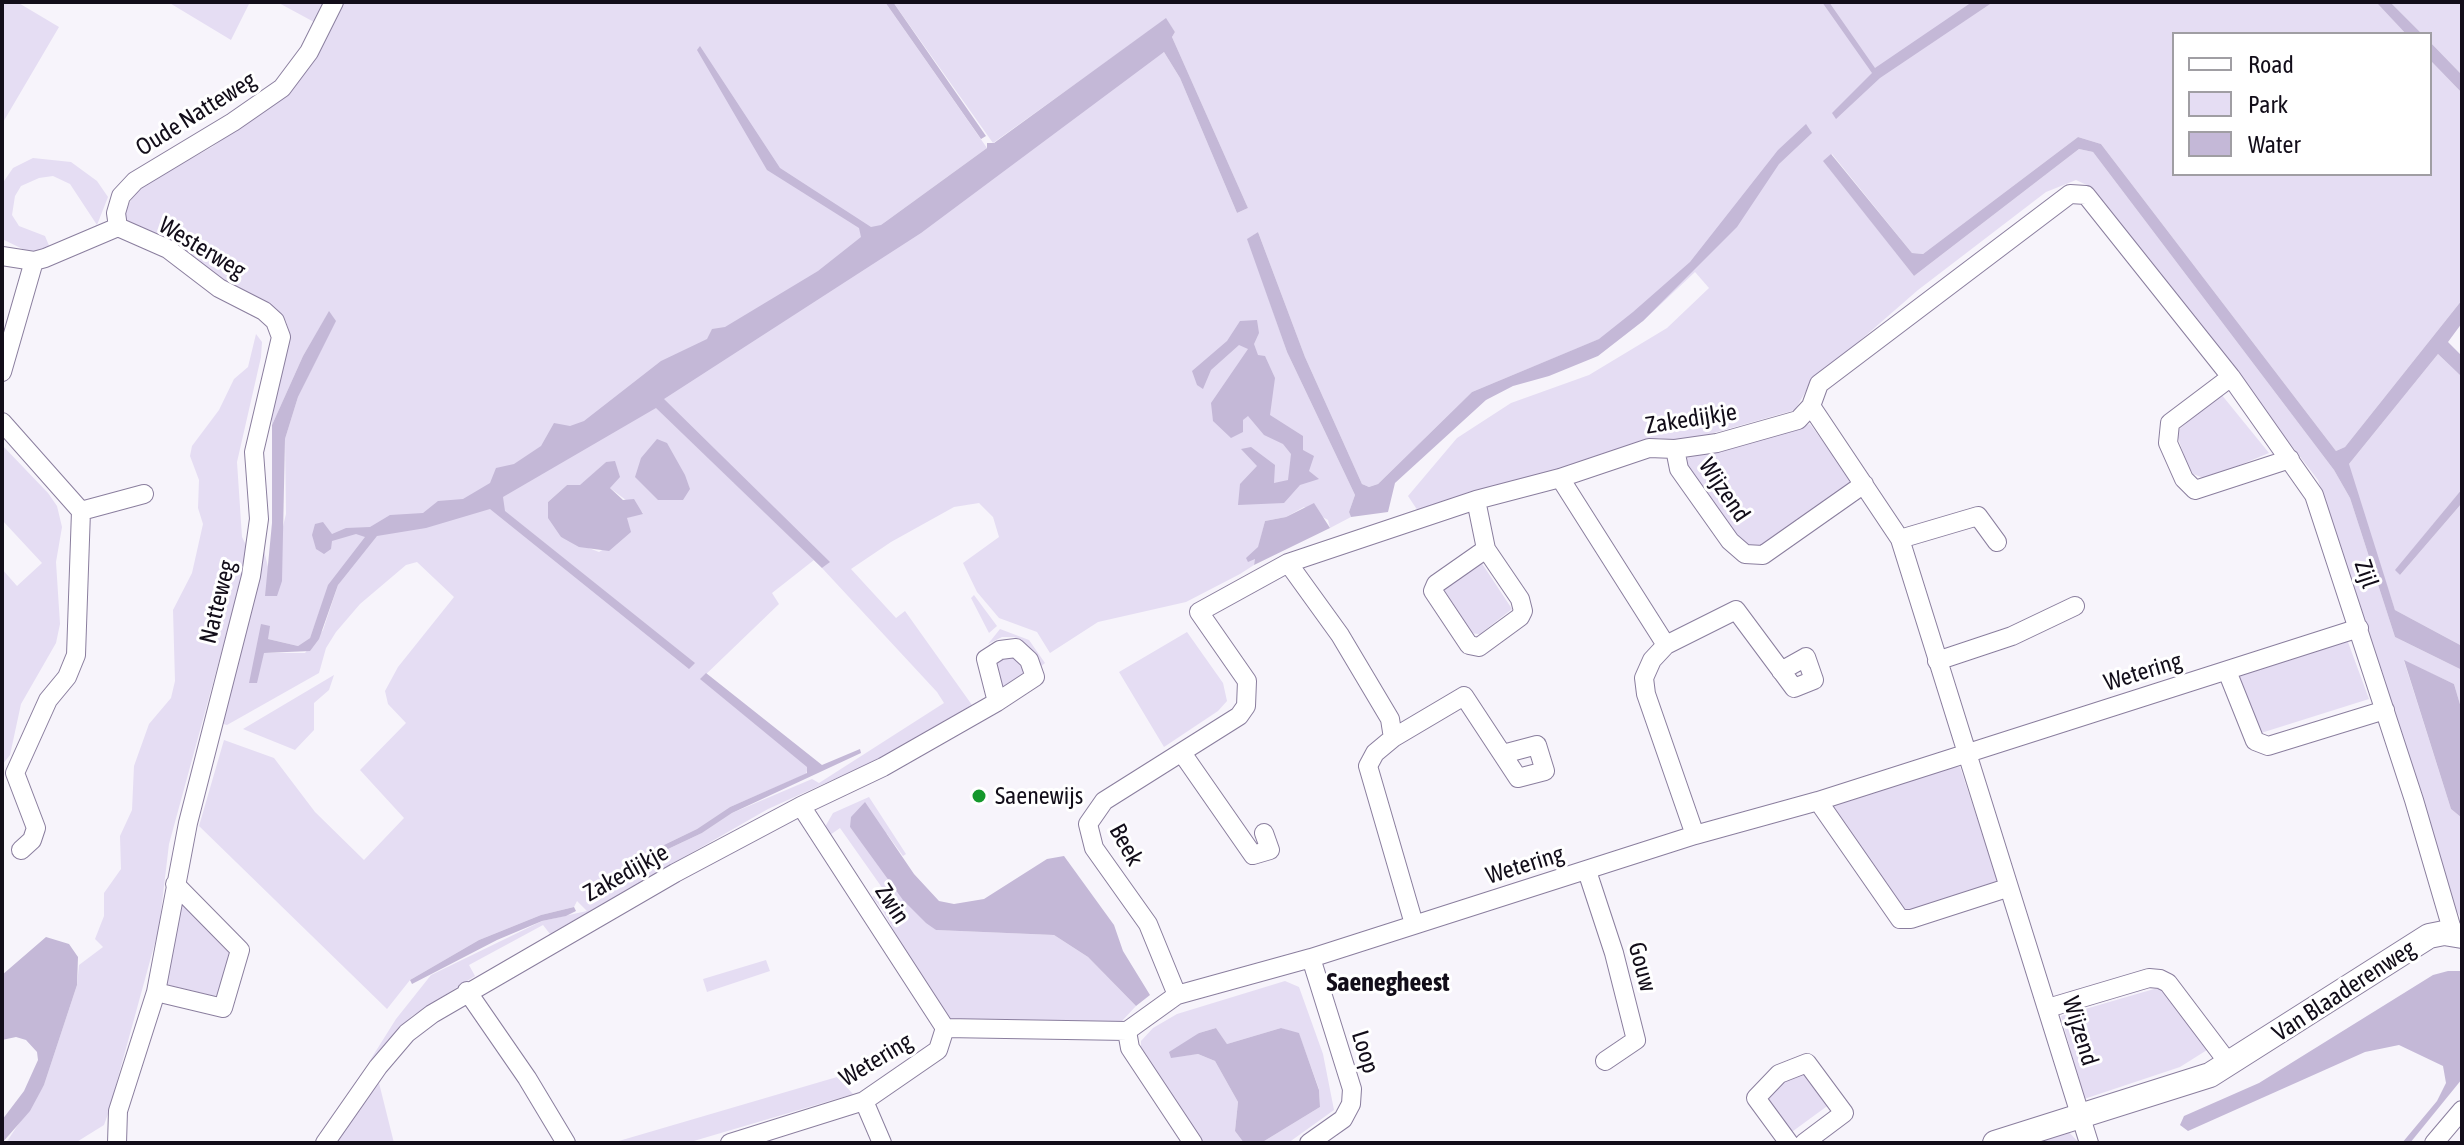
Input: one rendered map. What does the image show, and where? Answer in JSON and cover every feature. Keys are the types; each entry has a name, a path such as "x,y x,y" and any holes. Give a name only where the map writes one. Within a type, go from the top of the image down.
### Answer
{"street":[{"name":"Oude Natteweg","path":"118,227 118,204 135,181 233,122 282,88 309,52 334,2"},
{"name":"Zakedijkje","path":"1199,612 1288,563 1476,500 1560,478 1649,448 1675,449 1717,443 1798,420 1811,406 1819,384 2040,214 2070,194 2086,195"},
{"name":"Zijl","path":"2086,195 2231,377 2314,495 2456,935"},
{"path":"2,256 34,261 118,227"},
{"name":"Westerweg","path":"118,227 177,255 219,288 264,311 280,329"},
{"path":"2,372 34,261"},
{"name":"Natteweg","path":"111,1141 156,992 175,884 210,727 251,576 259,519 254,452 281,345 280,329"},
{"path":"2231,377 2170,423 2168,443 2184,479 2195,490 2290,459"},
{"name":"Wijzend","path":"1811,406 1900,539 2089,1143"},
{"path":"2,422 81,511 76,655 67,677 48,700 8,775 36,828 32,840 21,850"},
{"name":"Wijzend","path":"1675,449 1679,469 1730,541 1745,554 1763,555 1864,484"},
{"path":"1560,478 1666,645"},
{"path":"81,511 144,494"},
{"path":"1476,500 1486,549 1520,599 1523,611 1520,617 1479,647 1469,645 1433,591 1436,584 1486,549"},
{"path":"1900,539 1978,516 1997,542"},
{"path":"1288,563 1340,635 1369,683 1390,719 1393,738"},
{"path":"1937,661 2012,636 2075,606"},
{"path":"1695,835 1646,694 1644,678 1652,660 1666,645 1736,610 1781,671"},
{"name":"Beek","path":"1177,995 1148,924 1094,848 1088,824 1104,801 1239,716 1249,695 1247,681 1199,612"},
{"name":"Wetering","path":"730,1143 864,1101 938,1050 945,1028 1127,1031 1177,995 1311,958 1695,835 1818,801 2359,628"},
{"path":"2227,671 2255,741 2268,746 2385,710"},
{"path":"1414,924 1368,766 1375,753 1393,738 1464,696 1503,754"},
{"name":"Zakedijkje","path":"325,1143 378,1067 407,1033 467,991 801,806 883,767 997,702"},
{"path":"1182,753 1253,855 1270,850 1264,833"},
{"path":"1818,801 1900,919 1911,919 2007,888"},
{"name":"Zwin","path":"801,806 945,1028"},
{"name":"Gouw","path":"1587,871 1614,953 1636,1040 1605,1061"},
{"path":"156,992 223,1008 240,950 175,884"},
{"name":"Van Blaaderenweg","path":"1995,1143 2184,1085 2230,1065 2423,939 2435,933 2456,935"},
{"name":"Loop","path":"1309,1143 1343,1119 1351,1104 1352,1089 1311,958"},
{"path":"2048,1008 2149,978 2160,979 2168,983 2230,1065"},
{"path":"467,991 527,1078 566,1143"},
{"path":"1127,1031 1130,1048 1193,1143"},
{"path":"1789,1143 1756,1098 1779,1074 1807,1063 1844,1113 1804,1143"},
{"path":"864,1101 882,1143"},
{"path":"2434,1143 2462,1110"}],"green space":[{"path":"2,2 17,2 59,27 2,124"},
{"path":"168,2 250,2 231,40"},
{"path":"277,2 324,2 314,22"},
{"path":"342,2 885,2 987,148 881,225 1164,52 1180,78 1237,213 1248,208 1172,37 1175,32 1166,19 993,143 893,2 2376,2 2404,32 2172,32 2172,176 2432,176 2432,62 2462,93 2462,300 2345,447 2336,451 2101,144 2078,137 1923,254 1912,253 1832,154 1824,161 1914,276 2079,149 2093,152 2334,470 2350,498 2395,637 2462,670 2462,711 2454,684 2404,661 2451,809 2462,818 2462,919 2454,907 2318,480 2093,188 2076,180 2046,192 1918,290 1810,384 1795,410 1678,443 1659,438 1418,511 1408,496 1457,438 1511,403 1589,375 1667,328 1709,288 1695,272 1643,321 1472,392 1378,484 1369,487 1362,484 1305,357 1258,232 1248,239 1287,352 1355,495 1349,512 1351,517 1330,528 1328,520 1304,507 1286,517 1265,521 1254,565 1240,574 1186,602 1098,622 1050,653 1037,632 999,618 977,592 963,563 999,537 993,517 979,503 954,507 891,542 851,569 896,618 905,611 972,705 890,754 768,809 550,934 543,925 469,965 475,976 412,1016 369,1062 396,1019 431,975 542,921 587,911 577,901 574,907 541,915 479,940 410,980 387,1009 199,826 224,740 274,758 315,812 364,860 404,818 360,770 406,723 388,704 385,691 398,667 454,597 417,562 406,565 360,604 336,632 326,648 319,673 227,725 220,723 262,542 269,571 266,596 286,514 285,439 298,397 335,321 329,312 303,356 272,425 272,410 290,335 286,321 275,311 228,287 130,225 124,214 137,188 212,147 288,93 316,55","holes":["663,400 829,562 822,568 944,703 819,783 812,779 732,813 702,833 634,865 617,877 635,859 697,829 730,807 806,774 808,767 701,679 779,604 772,593 814,560 656,407","606,462 610,488 643,513 626,518 622,538 599,552 561,537 548,502 567,485 580,486","347,570 338,585 323,630 305,653 263,653 250,683 257,650 268,639 298,646 310,638 329,585"]},
{"path":"2390,2 2462,2 2462,75 2432,44 2432,32 2420,32"},
{"path":"33,158 71,162 97,181 108,197 97,225 70,184 53,176 21,186 15,196 12,215 19,226 45,236 50,248 31,253 2,239 2,184 13,168"},
{"path":"256,334 262,342 261,357 237,462 242,537 249,551 169,844 159,928 108,1114 104,1125 75,1143 6,1143 44,1085 77,985 79,965 103,947 95,939 104,916 104,893 121,869 120,836 132,810 134,766 149,724 171,698 175,681 173,610 192,573 203,524 198,508 199,480 190,456 192,446 219,410 234,379 248,367"},
{"path":"2438,354 2462,377 2462,489 2396,570 2400,575 2462,503 2462,646 2395,610 2349,473 2349,464"},
{"path":"2221,394 2269,453 2206,479 2193,474 2176,432"},
{"path":"1810,424 1852,481 1748,555 1682,457"},
{"path":"2,445 48,493 57,506 62,527 56,562 60,624 56,643 21,704 10,755 2,765 2,569 17,586 42,563 2,520"},
{"path":"1481,562 1512,609 1480,634 1466,633 1443,590"},
{"path":"974,595 997,626 989,633 971,598"},
{"path":"1000,629 1029,640 1045,663 1040,667 1024,642 1014,637 1002,637 988,644"},
{"path":"1187,632 1223,683 1227,701 1218,711 1164,747 1119,672"},
{"path":"2345,634 2369,699 2261,733 2236,674"},
{"path":"1016,653 1026,665 1025,675 999,693 994,662"},
{"path":"334,675 329,690 314,703 314,730 295,750 243,729"},
{"path":"1960,767 1999,884 1901,913 1827,803 1929,769"},
{"path":"869,797 906,854 903,856 887,834 850,827 936,930 1054,935 1088,957 1136,1006 1122,1021 951,1021 934,1005 882,909 872,897 883,889 840,828 830,835 825,827 833,813"},
{"path":"187,902 188,910 234,958 224,990 215,996 164,984 178,904"},
{"path":"766,960 770,971 707,992 703,979"},
{"path":"1285,981 1299,987 1323,1054 1334,1110 1288,1143 1261,1143 1320,1107 1319,1089 1299,1034 1281,1028 1227,1044 1216,1028 1199,1033 1172,1057 1198,1054 1215,1061 1238,1102 1235,1131 1244,1143 1204,1143 1141,1057 1141,1041 1153,1028 1177,1014"},
{"path":"2161,987 2207,1050 2180,1067 2084,1099 2061,1016"},
{"path":"1793,1071 1806,1071 1830,1104 1789,1134 1768,1104 1769,1093"},
{"path":"837,1077 853,1094 687,1143 612,1143"},
{"path":"379,1083 394,1143 337,1143 363,1104"},
{"path":"2067,1130 2079,1143 2026,1143"}],"water":[{"path":"885,2 893,2 986,136 981,139"},
{"path":"1822,2 1829,2 1875,68 1972,2 1993,2 1880,78 1836,119 1832,113 1872,73"},
{"path":"2376,2 2390,2 2420,32 2404,32"},
{"path":"1166,18 1175,32 1172,37 1248,208 1237,213 1180,78 1164,52 921,233 664,399 830,562 822,568 656,408 503,497 505,511 695,663 689,669 490,509 426,528 377,536 338,585 319,639 310,651 264,653 257,683 249,683 261,624 270,626 268,639 298,646 310,638 328,585 365,537 356,534 332,541 331,549 324,554 316,549 312,535 315,524 323,522 332,534 346,528 370,527 390,515 423,513 438,501 463,499 490,483 496,468 514,464 541,446 554,423 570,426 584,421 661,361 707,339 712,329 725,327 818,271 861,237 859,228 767,170 697,50 700,46 780,168 871,227 881,225 987,148 987,143 994,143"},
{"path":"2432,44 2462,75 2462,93 2432,62"},
{"path":"1806,124 1812,133 1779,164 1737,227 1643,321 1598,356 1549,376 1513,386 1486,400 1395,483 1388,512 1351,517 1349,512 1355,495 1287,352 1247,239 1258,232 1305,357 1362,484 1369,487 1378,484 1472,392 1599,339 1633,312 1690,262 1778,150"},
{"path":"2078,137 2101,144 2336,451 2345,447 2462,300 2462,323 2448,342 2462,356 2462,377 2438,354 2349,464 2395,610 2462,646 2462,670 2395,637 2350,498 2334,470 2093,152 2079,149 1914,276 1823,161 1831,154 1912,253 1923,254"},
{"path":"329,311 336,321 298,397 285,439 282,581 277,596 265,596 272,523 272,425 303,356"},
{"path":"1257,320 1259,333 1254,344 1258,355 1265,356 1275,378 1270,415 1303,436 1303,450 1314,456 1309,471 1319,479 1300,485 1284,503 1238,505 1240,484 1257,466 1241,449 1251,447 1275,465 1274,483 1288,480 1291,454 1283,444 1264,435 1248,416 1243,420 1243,432 1231,438 1213,421 1211,403 1248,349 1239,345 1211,370 1203,389 1197,385 1192,371 1227,341 1240,321"},
{"path":"657,439 667,443 685,475 690,489 683,500 658,500 635,477 641,458"},
{"path":"615,461 620,477 610,488 623,500 634,499 643,514 627,518 631,532 609,551 579,547 561,537 548,518 548,502 567,485 580,485 606,462"},
{"path":"2462,489 2462,503 2400,575 2395,570"},
{"path":"1314,503 1330,528 1254,565 1255,559 1248,562 1246,558 1258,547 1265,521 1286,517"},
{"path":"2404,660 2454,684 2462,711 2462,818 2451,809"},
{"path":"706,673 822,765 860,749 861,753 732,813 702,833 634,865 610,883 608,878 635,859 697,829 730,807 807,773 807,767 700,679"},
{"path":"865,802 914,874 939,901 954,904 984,899 1047,859 1064,856 1114,925 1123,951 1150,995 1136,1006 1088,957 1054,935 936,930 903,900 850,827 851,817"},
{"path":"574,907 576,911 566,916 542,921 497,940 412,984 410,980 479,940 541,915"},
{"path":"46,937 69,944 78,957 77,985 44,1085 30,1111 2,1143 2,1120 24,1091 38,1060 37,1052 26,1040 16,1037 2,1040 2,975"},
{"path":"2462,971 2462,1079 2410,1143 2402,1143 2437,1101 2446,1083 2443,1066 2399,1045 2365,1052 2188,1131 2180,1125 2184,1116 2259,1083 2433,975"},
{"path":"1216,1028 1227,1044 1281,1028 1299,1033 1319,1090 1320,1107 1261,1143 1244,1143 1235,1131 1238,1102 1215,1061 1198,1054 1171,1058 1169,1052 1199,1033"}],"place":[{"name":"Saenewijs","path":"979,796"}],"district":[{"name":"Saenegheest","path":"1388,983"}]}
